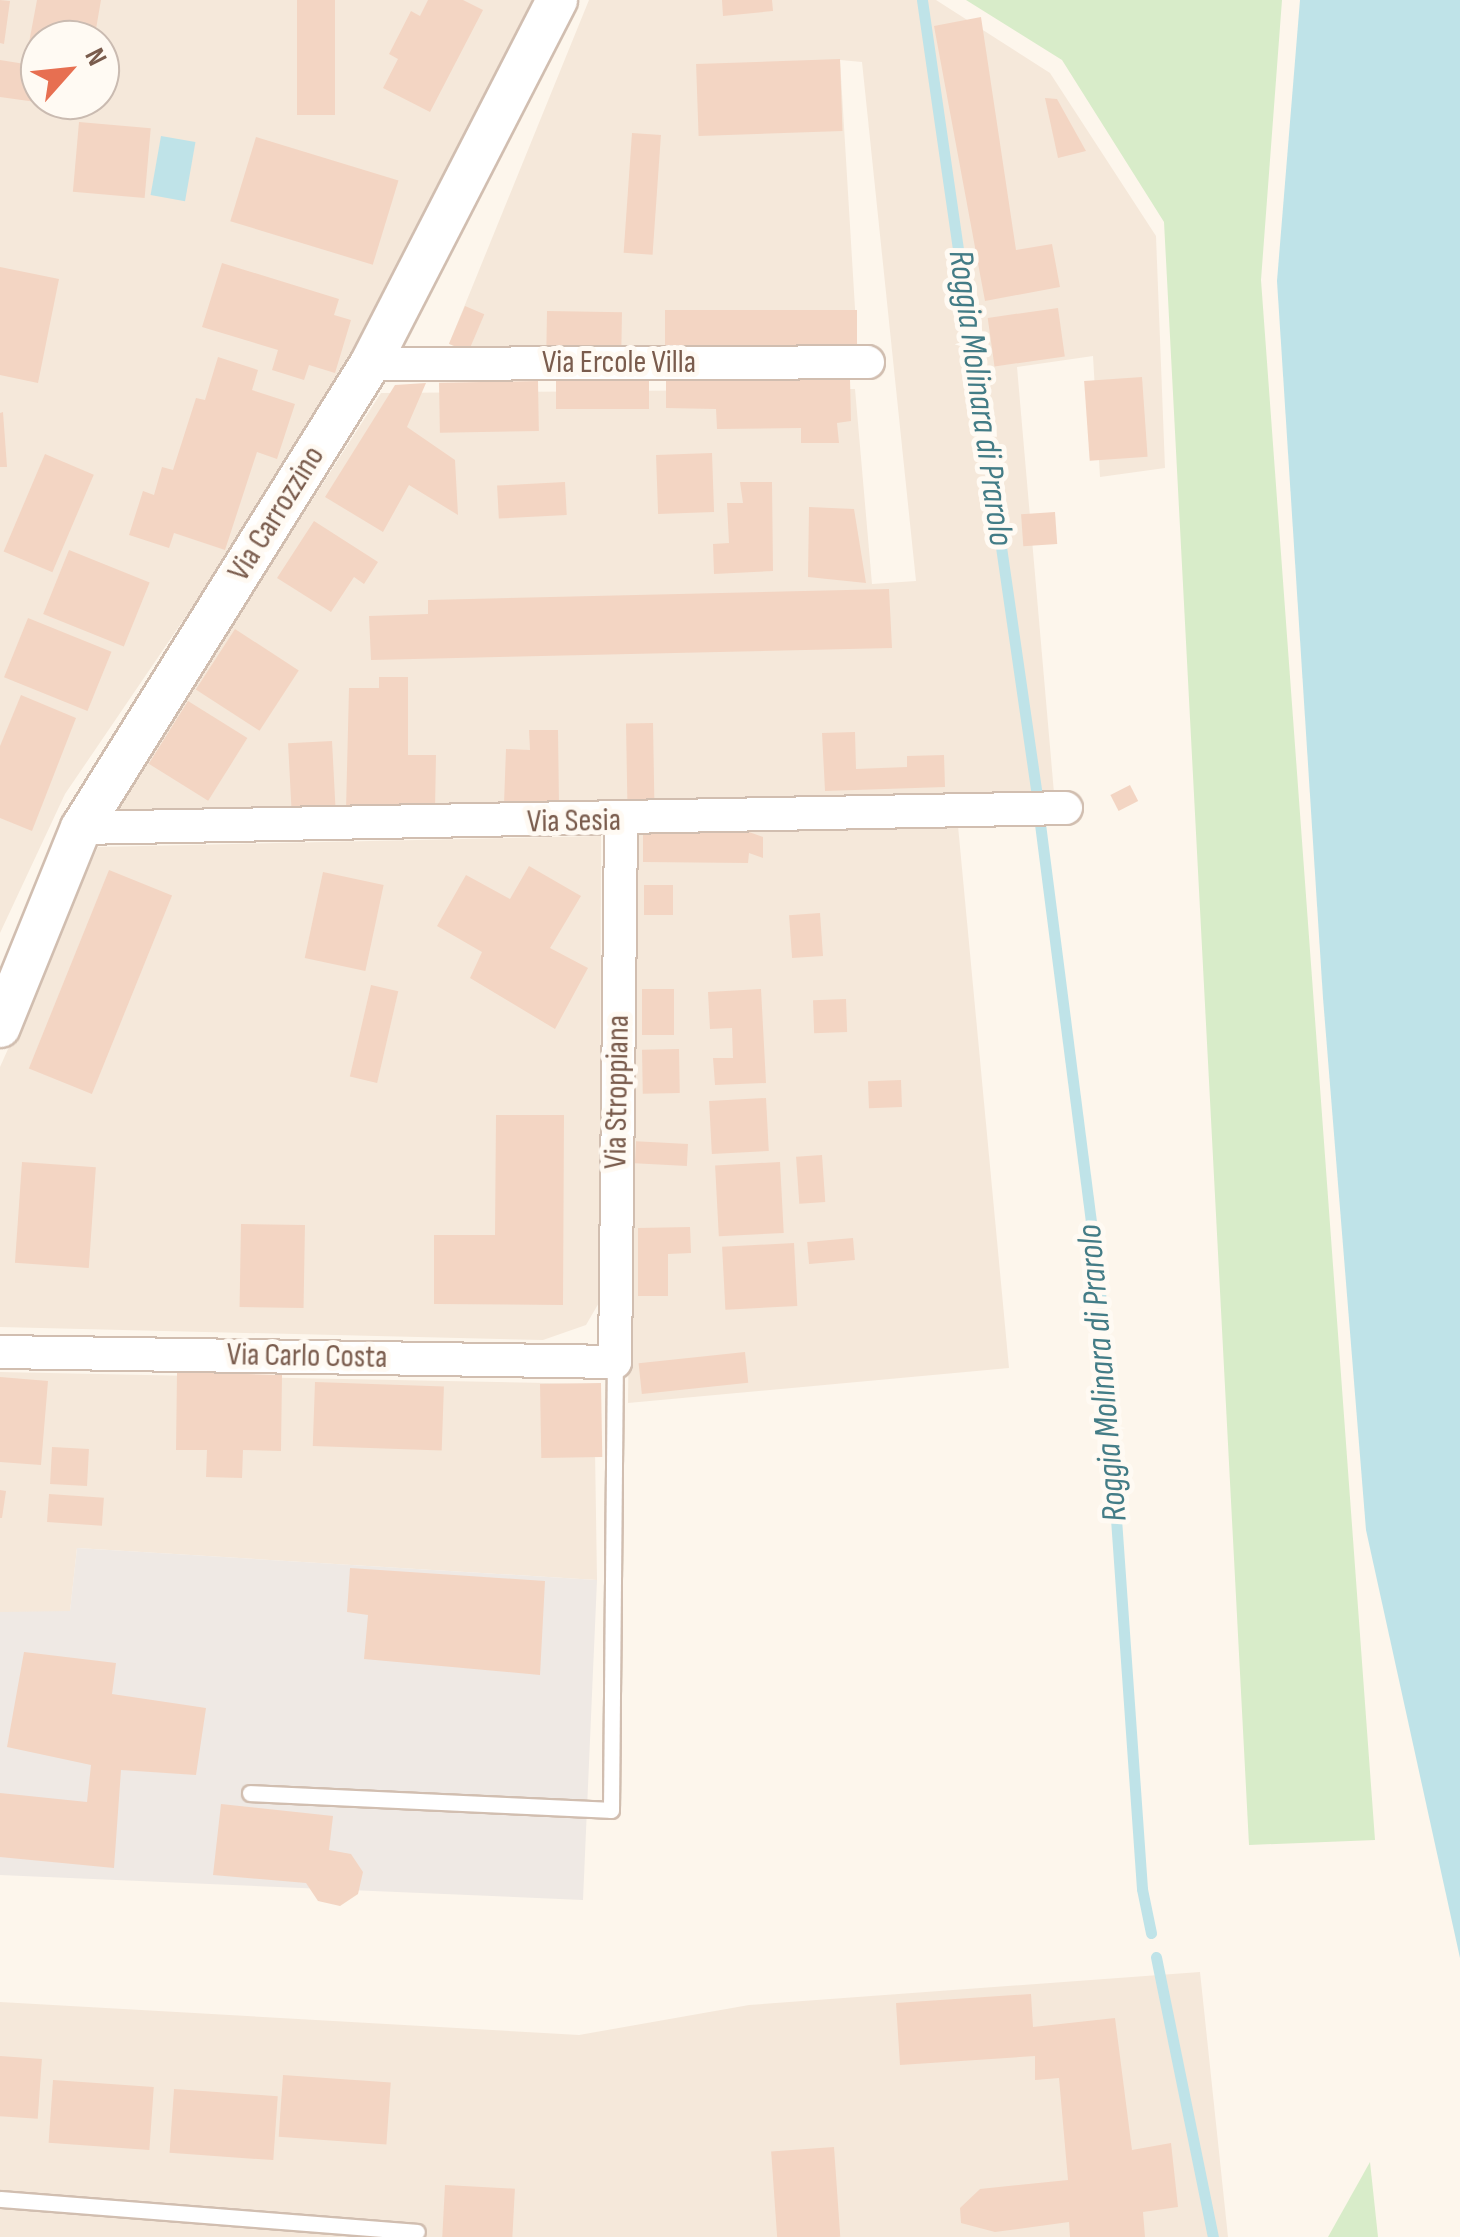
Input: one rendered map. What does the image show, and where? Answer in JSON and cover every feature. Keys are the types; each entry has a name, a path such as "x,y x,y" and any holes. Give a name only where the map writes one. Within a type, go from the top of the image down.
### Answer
{"street":[{"name":"Via Carrozzino","path":"0,1027 81,828 370,364 557,0"},
{"name":"Via Ercole Villa","path":"370,364 868,362"},
{"name":"Via Sesia","path":"81,828 621,822 1066,808"},
{"name":"Via Stroppiana","path":"614,1362 621,822"},
{"name":"Via Carlo Costa","path":"0,1352 614,1362"}],"lane":[{"path":"250,1793 611,1810 614,1362"},
{"path":"0,2198 416,2232"}],"shaded area":[{"path":"0,0 532,0 314,428 65,794 0,933"},
{"path":"589,0 936,0 1050,73 1156,236 1165,468 1100,477 1093,356 1017,367 1054,793 112,812 381,393 855,389 872,584 916,581 862,62 840,60 858,358 468,352 449,344"},
{"path":"958,826 1009,1368 628,1403 634,835"},
{"path":"601,836 600,1301 586,1325 543,1340 0,1327 0,1067 98,847"},
{"path":"0,1372 594,1384 597,1580 77,1548 70,1612 0,1612"},
{"path":"77,1548 597,1580 583,1900 0,1875 0,1612 70,1611"},
{"path":"1200,1972 1228,2237 0,2237 0,2002 579,2035 749,2005"}],"green space":[{"path":"966,0 1282,0 1261,280 1375,1840 1249,1845 1164,222 1062,60"},
{"path":"1370,2162 1378,2237 1328,2237"}],"water":[{"path":"1300,0 1460,0 1460,1958 1366,1530 1323,998 1277,281"},
{"path":"161,136 195,142 185,201 151,195"}],"building":[{"path":"0,0 10,1 4,44 0,43"},
{"path":"37,0 101,0 98,20 33,20"},
{"path":"297,0 335,0 335,115 297,115"},
{"path":"428,0 463,0 483,10 430,112 383,88 398,59 389,54 411,11 420,16"},
{"path":"722,0 772,0 773,11 723,16"},
{"path":"981,17 1016,250 1052,244 1060,287 985,301 934,26"},
{"path":"840,59 843,131 699,136 696,64"},
{"path":"0,60 20,63 20,100 0,97"},
{"path":"1045,98 1057,99 1086,151 1058,158"},
{"path":"79,122 151,128 145,198 73,192"},
{"path":"632,133 661,135 653,255 624,253"},
{"path":"256,137 398,181 373,265 230,221"},
{"path":"222,263 339,299 334,315 351,320 335,373 309,365 304,380 272,370 278,350 202,327"},
{"path":"0,267 59,279 38,383 0,375"},
{"path":"465,306 484,314 468,352 449,344"},
{"path":"1058,308 1065,357 995,366 988,318"},
{"path":"665,310 857,310 857,347 665,347"},
{"path":"547,311 622,312 621,352 546,351"},
{"path":"218,357 258,370 252,390 295,404 277,459 257,452 225,550 174,533 169,548 129,535 143,491 154,495 162,467 173,470 196,398 205,400"},
{"path":"1142,377 1148,457 1090,461 1084,381"},
{"path":"556,379 649,379 649,409 556,409"},
{"path":"850,379 851,421 837,423 839,443 801,443 801,428 717,429 716,409 666,408 666,380"},
{"path":"538,381 539,431 440,433 439,383"},
{"path":"426,383 407,427 455,460 458,515 409,485 383,532 325,497 395,385"},
{"path":"3,412 7,467 0,467"},
{"path":"712,453 714,512 658,514 656,455"},
{"path":"45,454 94,475 52,572 4,552"},
{"path":"565,482 567,515 499,519 497,486"},
{"path":"740,482 772,482 773,571 714,574 713,544 729,543 727,503 743,503"},
{"path":"809,507 854,509 866,583 808,577"},
{"path":"1055,512 1057,544 1023,546 1021,514"},
{"path":"314,521 378,562 364,584 354,577 331,612 277,578"},
{"path":"69,550 150,583 124,647 43,614"},
{"path":"889,589 892,648 371,660 369,616 428,614 428,600"},
{"path":"28,618 111,652 87,711 4,677"},
{"path":"235,629 299,670 260,731 196,689"},
{"path":"379,677 408,677 408,755 436,755 435,810 346,810 349,688 379,688"},
{"path":"21,695 76,718 32,831 0,818 0,746"},
{"path":"188,701 247,738 208,801 149,764"},
{"path":"626,723 653,723 654,801 627,801"},
{"path":"529,730 558,730 559,804 504,804 506,749 530,750"},
{"path":"855,732 856,769 907,767 907,756 944,755 945,787 825,791 822,733"},
{"path":"332,741 336,808 292,810 288,743"},
{"path":"1130,785 1138,801 1119,811 1110,795"},
{"path":"643,831 749,832 763,837 763,858 749,853 748,863 643,862"},
{"path":"529,866 581,896 550,948 588,968 555,1029 470,978 482,952 437,926 466,875 510,899"},
{"path":"109,870 172,895 92,1094 29,1068"},
{"path":"323,872 384,885 365,971 305,958"},
{"path":"644,885 673,885 673,915 644,915"},
{"path":"820,913 823,956 792,958 789,915"},
{"path":"371,985 398,991 377,1083 350,1077"},
{"path":"642,989 674,989 674,1035 642,1035"},
{"path":"761,989 766,1083 715,1085 713,1058 733,1058 732,1028 710,1029 708,992"},
{"path":"846,999 847,1032 814,1033 813,1000"},
{"path":"679,1049 680,1093 643,1094 642,1050"},
{"path":"901,1080 902,1107 869,1108 868,1081"},
{"path":"766,1098 769,1151 712,1154 709,1101"},
{"path":"496,1115 564,1115 563,1305 434,1304 434,1235 495,1235"},
{"path":"636,1141 688,1144 687,1166 635,1163"},
{"path":"822,1155 825,1202 799,1204 796,1157"},
{"path":"22,1162 96,1167 89,1268 15,1263"},
{"path":"780,1162 784,1233 719,1236 715,1165"},
{"path":"241,1224 305,1225 304,1308 240,1307"},
{"path":"690,1227 691,1253 668,1254 668,1296 638,1296 638,1228"},
{"path":"853,1238 855,1260 809,1264 807,1242"},
{"path":"794,1243 797,1306 725,1310 722,1247"},
{"path":"745,1352 748,1383 642,1394 639,1363"},
{"path":"177,1372 282,1375 281,1451 243,1450 242,1478 206,1477 207,1450 176,1450"},
{"path":"0,1377 48,1381 41,1465 0,1462"},
{"path":"315,1382 444,1387 442,1450 313,1446"},
{"path":"601,1383 602,1457 541,1458 540,1384"},
{"path":"52,1447 89,1449 87,1486 50,1484"},
{"path":"0,1490 6,1491 2,1518 0,1518"},
{"path":"49,1494 104,1498 102,1526 47,1522"},
{"path":"350,1568 545,1581 540,1675 364,1659 368,1615 347,1612"},
{"path":"24,1652 116,1663 112,1694 206,1708 196,1775 121,1770 114,1868 0,1857 0,1793 87,1802 91,1765 7,1747"},
{"path":"221,1804 333,1816 329,1850 351,1854 363,1872 358,1894 340,1906 318,1901 306,1883 213,1875"},
{"path":"1031,1994 1033,2027 1115,2018 1132,2150 1171,2143 1178,2207 1143,2212 1145,2237 1070,2237 1069,2222 995,2232 961,2223 960,2208 980,2189 1068,2180 1059,2078 1035,2080 1035,2056 900,2065 896,2003"},
{"path":"0,2056 42,2059 38,2119 0,2116"},
{"path":"283,2075 391,2083 386,2144 279,2137"},
{"path":"53,2080 154,2087 149,2150 49,2143"},
{"path":"174,2089 278,2096 273,2160 170,2153"},
{"path":"834,2147 840,2237 777,2237 771,2151"},
{"path":"445,2185 515,2189 512,2237 442,2237"}],"waterway":[{"name":"Roggia Molinara di Prarolo","path":"922,0 1037,796"},
{"name":"Roggia Molinara di Prarolo","path":"1039,816 1100,1291 1142,1889 1151,1933"},
{"name":"Roggia Molinara di Prarolo","path":"1156,1957 1213,2237"}]}
